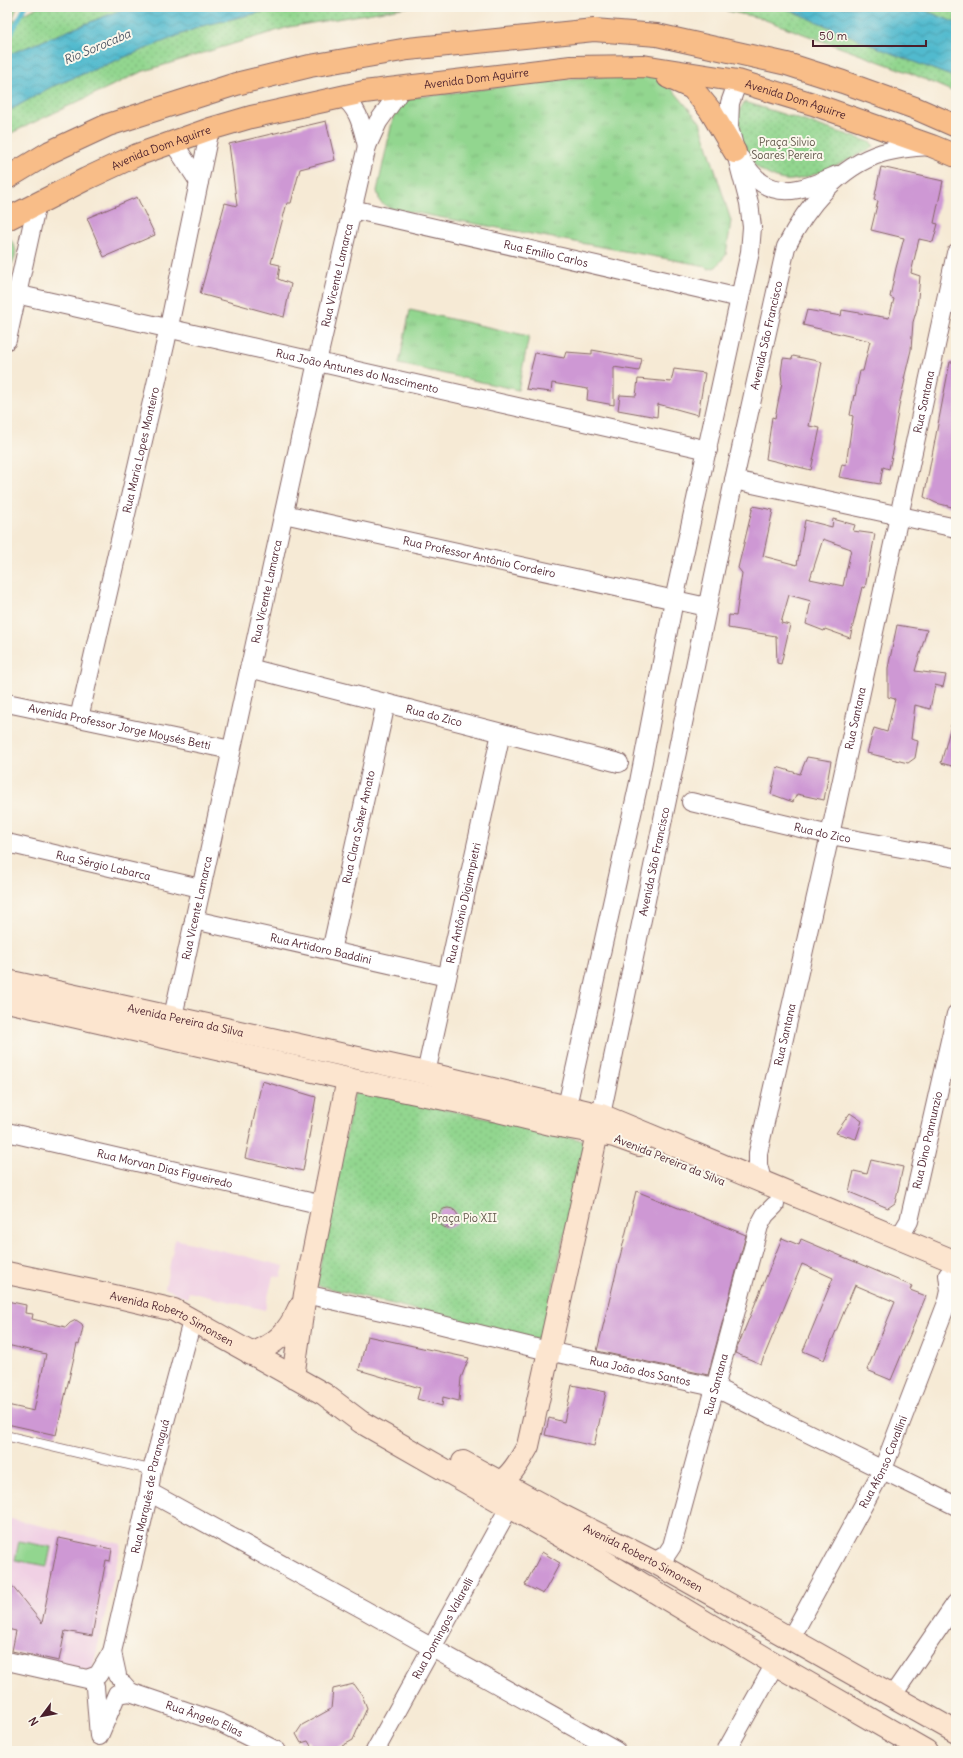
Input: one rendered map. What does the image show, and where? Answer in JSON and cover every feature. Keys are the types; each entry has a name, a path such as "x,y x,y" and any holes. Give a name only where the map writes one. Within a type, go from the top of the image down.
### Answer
{"highway":[{"path":"7,178 50,152 108,125 236,84 310,66 408,49 594,30 657,35 787,64 915,108 956,126"},
{"path":"738,82 748,69 759,64 787,64"},
{"path":"643,66 692,88 710,110 736,152"},
{"name":"Avenida Dom Aguirre","path":"7,219 131,158 210,129 251,117 341,96 571,67 643,66 738,82 813,104 956,156"}],"main road":[{"name":"Avenida Pereira da Silva","path":"7,981 348,1079 469,1104 599,1125 763,1184 892,1237 953,1272"},
{"name":"Avenida Pereira da Silva","path":"7,1001 365,1060 567,1106 599,1125 614,1136 628,1140 775,1205 953,1272"},
{"path":"293,1377 305,1294 348,1079 365,1060"},
{"path":"557,1513 528,1487 524,1478 528,1446 548,1351 599,1125"},
{"name":"Avenida Roberto Simonsen","path":"7,1274 97,1292 174,1310 324,1394 372,1428 510,1506 775,1664 926,1751"},
{"path":"251,1354 265,1349 275,1342 289,1328 305,1294"},
{"name":"Avenida Roberto Simonsen","path":"324,1394 368,1410 498,1482 654,1562 956,1732"},
{"path":"372,1428 408,1441 489,1484 498,1482 511,1472 528,1446"},
{"path":"510,1506 512,1502 518,1500 557,1513"},
{"path":"592,1554 633,1567 644,1566 654,1562"}],"street":[{"path":"567,1106 644,759 674,600 708,450 750,252 752,227 749,203 729,127 730,103 738,82"},
{"name":"Rua Vicente Lamarca","path":"170,1027 317,362 367,146 378,122 403,87"},
{"name":"Rua Vicente Lamarca","path":"341,96 351,104 356,112 360,120 367,146"},
{"name":"Rua Maria Lopes Monteiro","path":"79,718 168,329 210,129"},
{"path":"173,142 199,182"},
{"name":"Avenida São Francisco","path":"599,1125 734,480 786,247 797,225 812,206 845,172 858,163 883,153 932,146"},
{"path":"736,152 754,176 771,188 788,190 808,187 845,172"},
{"path":"7,340 12,293 37,203"},
{"name":"Rua Emílio Carlos","path":"352,209 740,298"},
{"name":"Rua Santana","path":"763,1184 758,1165 758,1153 830,835 956,252"},
{"name":"Rua João Antunes do Nascimento","path":"12,293 708,450"},
{"path":"734,480 899,517 956,528"},
{"name":"Rua Professor Antônio Cordeiro","path":"284,514 674,600"},
{"path":"674,600 707,608"},
{"name":"Rua do Zico","path":"249,668 618,763 644,759"},
{"name":"Avenida Professor Jorge Moysés Betti","path":"7,703 231,750"},
{"name":"Rua Clara Saker Amato","path":"331,951 386,703"},
{"name":"Rua Antônio Digiampietri","path":"426,1073 501,733"},
{"name":"Rua do Zico","path":"618,763 639,782"},
{"name":"Rua do Zico","path":"670,787 691,802 830,835 956,858"},
{"path":"665,810 691,802"},
{"name":"Rua Sérgio Labarca","path":"7,843 200,888"},
{"name":"Rua Artidoro Baddini","path":"194,920 447,977"},
{"name":"Rua Dino Pannunzio","path":"892,1237 903,1231 909,1221 956,1014"},
{"name":"Rua Morvan Dias Figueiredo","path":"7,1132 323,1205"},
{"name":"Rua Santana","path":"654,1562 666,1555 672,1546 759,1226 764,1215 775,1205"},
{"name":"Rua Afonso Cavallini","path":"791,1638 883,1469 948,1300 953,1272"},
{"name":"Rua João dos Santos","path":"305,1294 426,1321 548,1351 714,1387 956,1506"},
{"name":"Rua Marquês de Paranaguá","path":"97,1681 112,1652 149,1492 152,1470 192,1321"},
{"path":"149,1492 363,1609 616,1751"},
{"name":"Rua Domingos Valarelli","path":"375,1751 510,1506"},
{"path":"892,1696 956,1603"},
{"name":"Rua Marquês de Paranaguá","path":"112,1652 121,1686"},
{"path":"7,1661 97,1681 99,1744"},
{"path":"726,1751 775,1664"},
{"name":"Rua Ângelo Elias","path":"97,1681 104,1672 111,1672 121,1686 221,1723 277,1751"},
{"path":"99,1744 121,1686"}],"lane":[{"path":"7,1436 152,1470"}],"shaded area":[{"path":"175,1239 284,1266 281,1277 273,1276 265,1310 189,1292 187,1298 165,1288"},
{"path":"7,1518 121,1544 92,1672 7,1649"}],"green space":[{"path":"7,7 17,7 12,21 7,24"},
{"path":"37,7 408,7 289,27 141,72 7,135 7,24"},
{"path":"709,7 956,7 956,93 910,73 760,18"},
{"path":"652,74 673,90 700,122 731,221 726,255 716,267 709,269 701,265 389,208 380,202 377,191 393,118 398,108 409,98 575,78"},
{"name":"Praça Silvio Soares Pereira","path":"745,102 870,142 874,146 815,174 793,180 779,179 758,168 745,153 739,136 737,121 739,111"},
{"path":"7,237 14,244 16,253 11,265 7,269"},
{"path":"410,310 529,336 518,390 399,364"},
{"name":"Praça Pio XII","path":"355,1089 586,1141 541,1341 316,1285"},
{"path":"19,1541 51,1547 47,1566 15,1560"}],"water":[{"name":"Rio Sorocaba","path":"128,7 284,7 202,26 51,87 7,112 7,55"},
{"path":"782,7 917,7 956,23 956,78 893,54"}],"building":[{"path":"326,121 335,160 300,169 291,203 287,203 271,263 280,265 278,279 291,284 284,317 200,294 225,203 237,206 229,144"},
{"path":"881,167 943,181 934,223 938,224 933,242 919,239 911,273 920,276 917,309 913,322 911,350 904,379 892,446 894,447 889,469 883,467 880,484 839,477 842,464 846,465 853,416 850,415 860,371 863,371 870,341 803,325 807,310 841,316 842,310 889,318 894,299 890,297 904,238 871,230 878,201 874,200"},
{"path":"137,197 155,235 104,257 87,218"},
{"path":"592,350 642,359 639,371 614,367 614,405 587,400 588,389 552,383 551,392 526,389 535,353 564,358 566,352 592,354"},
{"path":"793,356 822,362 809,426 820,428 811,470 766,459 772,417 775,418 782,382 781,373 783,358 792,359"},
{"path":"950,362 956,362 956,508 936,503 924,497"},
{"path":"674,369 705,373 698,415 658,404 657,417 618,410 620,395 636,396 638,379 671,382"},
{"path":"753,506 773,510 763,556 797,565 805,520 832,527 833,519 855,525 853,531 875,534 865,588 862,587 850,638 825,629 824,631 806,624 811,601 789,595 781,623 790,625 781,664 777,663 776,636 728,628 729,615 736,616 742,573 738,568","holes":["823,539 851,549 843,586 810,579"]},
{"path":"897,625 927,630 915,671 946,675 943,687 935,685 930,709 915,705 911,739 918,741 915,758 908,763 867,753 874,728 887,732 895,699 888,697 888,668"},
{"path":"952,722 956,722 956,767 941,763"},
{"path":"807,757 831,761 824,800 797,794 793,802 771,794 777,767 800,774"},
{"path":"262,1081 316,1097 303,1171 245,1158"},
{"path":"850,1113 862,1121 856,1139 836,1133"},
{"path":"871,1160 903,1167 895,1203 888,1208 849,1192 854,1171 867,1174"},
{"path":"636,1191 746,1235 708,1375 597,1351"},
{"path":"448,1208 455,1211 458,1218 455,1225 448,1228 441,1225 438,1218 441,1211"},
{"path":"782,1238 799,1245 801,1239 912,1286 910,1290 926,1296 891,1380 867,1370 895,1302 855,1285 824,1360 803,1351 833,1278 802,1264 761,1364 735,1353"},
{"path":"7,1301 26,1305 25,1313 33,1314 32,1319 66,1327 76,1320 82,1324 83,1327 79,1345 77,1344 56,1435 7,1424 7,1405 34,1411 46,1354 7,1345"},
{"path":"367,1336 469,1358 461,1378 459,1401 443,1397 442,1406 417,1399 420,1388 359,1370"},
{"path":"572,1385 606,1392 594,1446 545,1435 549,1418 564,1422"},
{"path":"59,1538 112,1549 110,1561 106,1560 92,1636 65,1631 59,1661 12,1651 16,1631 7,1629 7,1580 42,1623"},
{"path":"542,1552 560,1563 543,1594 525,1585"},
{"path":"354,1684 362,1695 367,1708 353,1740 333,1751 314,1751 308,1741 301,1743 296,1734 302,1725 331,1709 333,1689"}],"waterway":[{"path":"7,42 25,7"}]}
